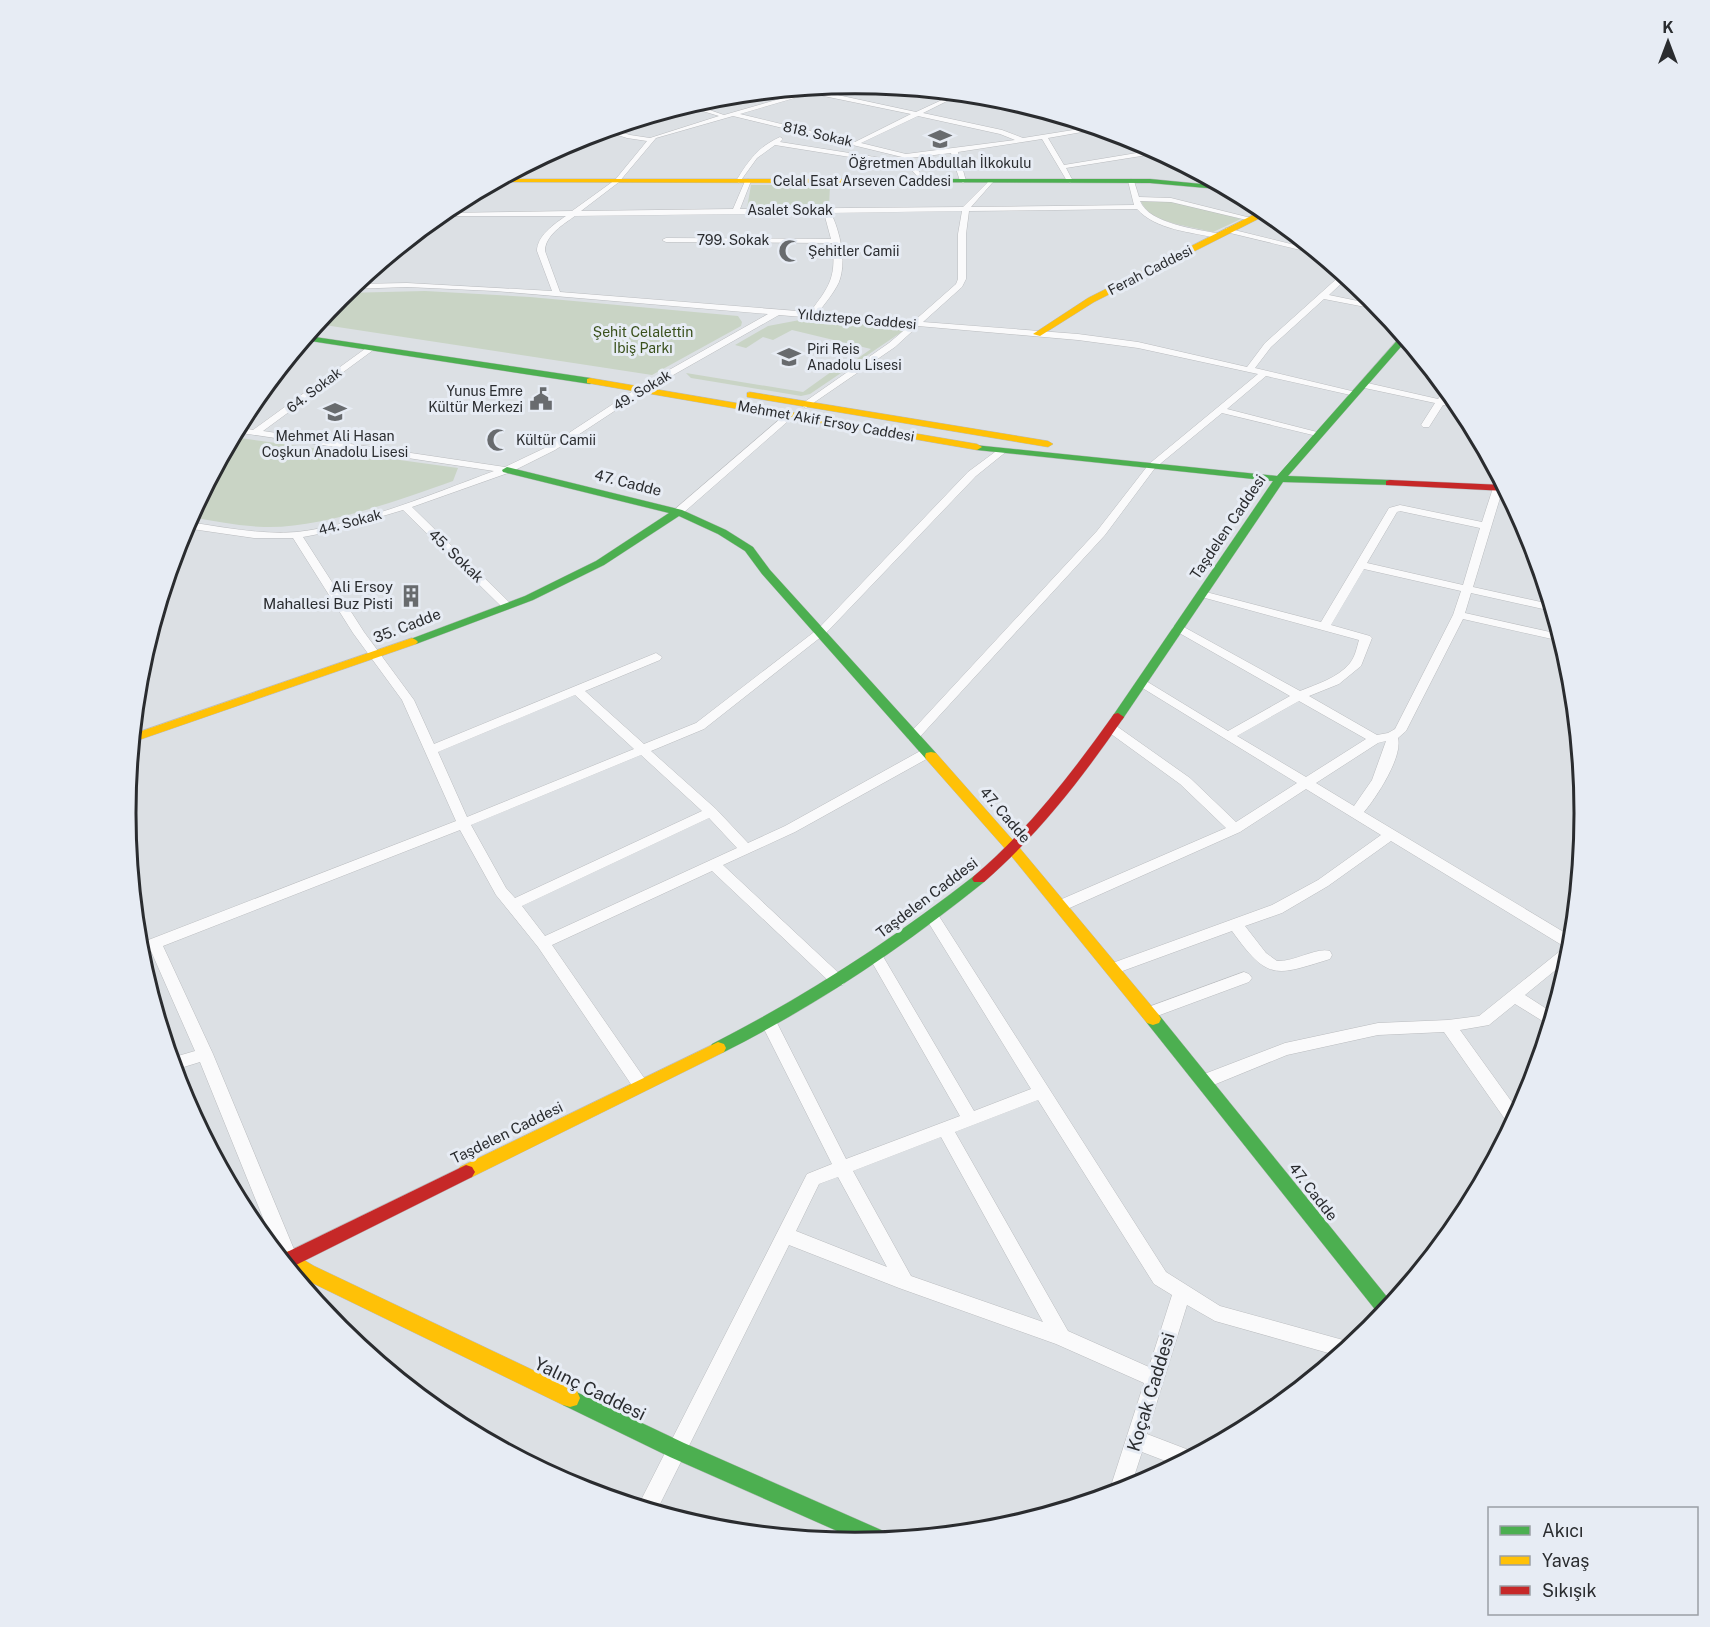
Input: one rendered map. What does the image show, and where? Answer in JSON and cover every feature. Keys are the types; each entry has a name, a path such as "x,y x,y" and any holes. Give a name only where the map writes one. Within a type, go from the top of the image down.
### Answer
{"main road":[{"name":"Celal Esat Arseven Caddesi","path":"519,178 616,181 1199,183"},
{"name":"Ferah Caddesi","path":"1037,334 1091,300 1255,217"},
{"name":"Mehmet Akif Ersoy Caddesi","path":"322,330 559,365 1156,462"},
{"name":"Mehmet Akif Ersoy Caddesi","path":"314,339 642,388 790,416 1002,451 1156,462 1348,481 1496,488"},
{"name":"Taşdelen Caddesi","path":"291,1259 768,1023 876,957 932,917 988,872 1013,849 1071,784 1284,475 1399,343"},
{"name":"47. Cadde","path":"507,470 678,512 722,532 749,549 820,633 1013,849 1149,1013 1381,1304"},
{"name":"35. Cadde","path":"141,735 375,656 507,606 600,563 678,512"},
{"name":"Yalınç Caddesi","path":"306,1278 677,1450 842,1532"}],"street":[{"path":"827,95 1002,132 1022,140"},
{"path":"557,294 541,251 541,244 554,228 616,181 651,140 663,134 790,98"},
{"path":"857,143 945,101"},
{"name":"818. Sokak","path":"707,110 800,129 906,157"},
{"path":"736,211 744,181 754,157 772,143 800,129"},
{"path":"772,143 881,160 1079,131"},
{"path":"621,134 651,140"},
{"path":"1044,136 1070,181"},
{"path":"954,151 963,181"},
{"path":"1062,167 1142,154"},
{"path":"906,157 923,181"},
{"path":"806,405 869,362 918,324 959,285 962,279 962,234 966,208 991,181"},
{"path":"1131,181 1138,203 1161,221 1300,249"},
{"name":"Asalet Sokak","path":"460,214 966,208 1171,200 1251,219"},
{"path":"812,315 837,278 836,241 832,220 826,210"},
{"name":"799. Sokak","path":"666,240 836,241"},
{"path":"1250,369 1268,345 1338,282"},
{"name":"Yıldıztepe Caddesi","path":"367,286 407,285 557,294 1037,334 1138,345 1250,369 1445,403"},
{"path":"1322,296 1362,305"},
{"name":"49. Sokak","path":"507,470 552,448 642,388 778,312"},
{"name":"64. Sokak","path":"256,432 372,348"},
{"path":"913,737 1101,533 1156,462 1266,372"},
{"path":"1426,425 1441,402"},
{"path":"1220,410 1318,435"},
{"path":"678,512 790,416"},
{"path":"246,431 507,470"},
{"path":"149,946 464,824 700,726 820,633 972,474 1002,451"},
{"name":"44. Sokak","path":"196,526 254,535 296,535 325,530 405,506 507,470"},
{"path":"1060,906 1235,829 1375,739 1390,737 1400,731 1459,615 1486,526 1499,493"},
{"name":"45. Sokak","path":"405,506 507,606"},
{"path":"1324,627 1396,508 1486,526"},
{"path":"296,535 375,656 408,700 464,824 501,891 543,943 641,1085"},
{"path":"1360,565 1544,606"},
{"path":"1202,594 1366,638 1357,663 1335,681 1299,696 1228,736"},
{"path":"1459,615 1552,635"},
{"path":"1178,628 1375,739"},
{"path":"430,750 656,657"},
{"path":"1142,684 1563,938"},
{"path":"577,690 711,812 746,849"},
{"path":"1111,728 1185,781 1235,829"},
{"path":"1355,813 1363,805 1391,755 1394,742 1390,737"},
{"path":"543,943 790,829 927,753"},
{"path":"512,905 711,812"},
{"path":"1112,969 1277,909 1323,883 1390,835"},
{"path":"713,864 838,981"},
{"path":"932,917 1160,1278 1215,1313 1337,1346"},
{"path":"1235,924 1272,966 1283,967 1325,956"},
{"path":"155,944 205,1054 279,1243"},
{"path":"876,957 970,1119"},
{"path":"1204,1081 1297,1047 1378,1029 1448,1026 1484,1021 1559,960"},
{"path":"1149,1013 1244,978"},
{"path":"1515,996 1545,1016"},
{"path":"768,1023 842,1167 905,1282"},
{"path":"1448,1026 1509,1112"},
{"path":"180,1061 205,1054"},
{"path":"650,1502 813,1179 1041,1092"},
{"path":"945,1129 1061,1337"},
{"path":"785,1235 905,1282 1061,1337 1155,1379"},
{"name":"Koçak Caddesi","path":"1123,1481 1182,1292"},
{"path":"1136,1440 1178,1456"}],"green space":[{"path":"751,185 830,185 829,208 747,208"},
{"path":"1141,201 1176,202 1241,219 1213,232 1160,219 1145,208"},
{"name":"Şehit Celalettin İbiş Parkı","path":"425,291 530,297 738,316 742,322 741,326 652,375 327,325 360,293"},
{"path":"805,319 898,327 903,331 810,394 801,396 691,378 686,373 803,392 849,359 854,361 871,349 792,330 773,340 763,337 746,348 735,345 768,326"},
{"path":"242,438 458,468 453,481 359,512 286,526 264,527 200,518"}],"traffic: fast":[{"path":"866,181 1150,181 1207,187"},
{"path":"314,339 590,381"},
{"path":"1118,717 1280,479 1399,343"},
{"path":"977,447 1280,479 1390,483"},
{"path":"507,470 678,512 722,532 749,549 766,572 931,756"},
{"path":"412,642 529,598 600,563 678,512"},
{"path":"718,1048 821,992 917,927 979,879"},
{"path":"1153,1019 1381,1304"},
{"path":"570,1398 677,1450 863,1532"}],"traffic: slow":[{"path":"514,181 866,181"},
{"path":"1037,334 1091,300 1256,217"},
{"path":"590,381 977,447"},
{"path":"750,395 1048,444"},
{"path":"141,735 412,642"},
{"path":"931,756 1013,849 1153,1019"},
{"path":"466,1172 718,1048"},
{"path":"294,1262 308,1272 570,1398"}],"traffic: jam":[{"path":"1390,483 1496,488"},
{"path":"979,879 1019,843 1037,823 1071,782 1118,717"},
{"path":"291,1259 466,1172"}],"place":[{"name":"Öğretmen Abdullah İlkokulu","path":"940,139"},
{"name":"Şehitler Camii","path":"790,251"},
{"name":"Piri Reis Anadolu Lisesi","path":"789,357"},
{"name":"Yunus Emre Kültür Merkezi","path":"541,399"},
{"name":"Mehmet Ali Hasan Coşkun Anadolu Lisesi","path":"335,412"},
{"name":"Kültür Camii","path":"498,440"},
{"name":"Ali Ersoy Mahallesi̇ Buz Pisti","path":"411,596"}]}
